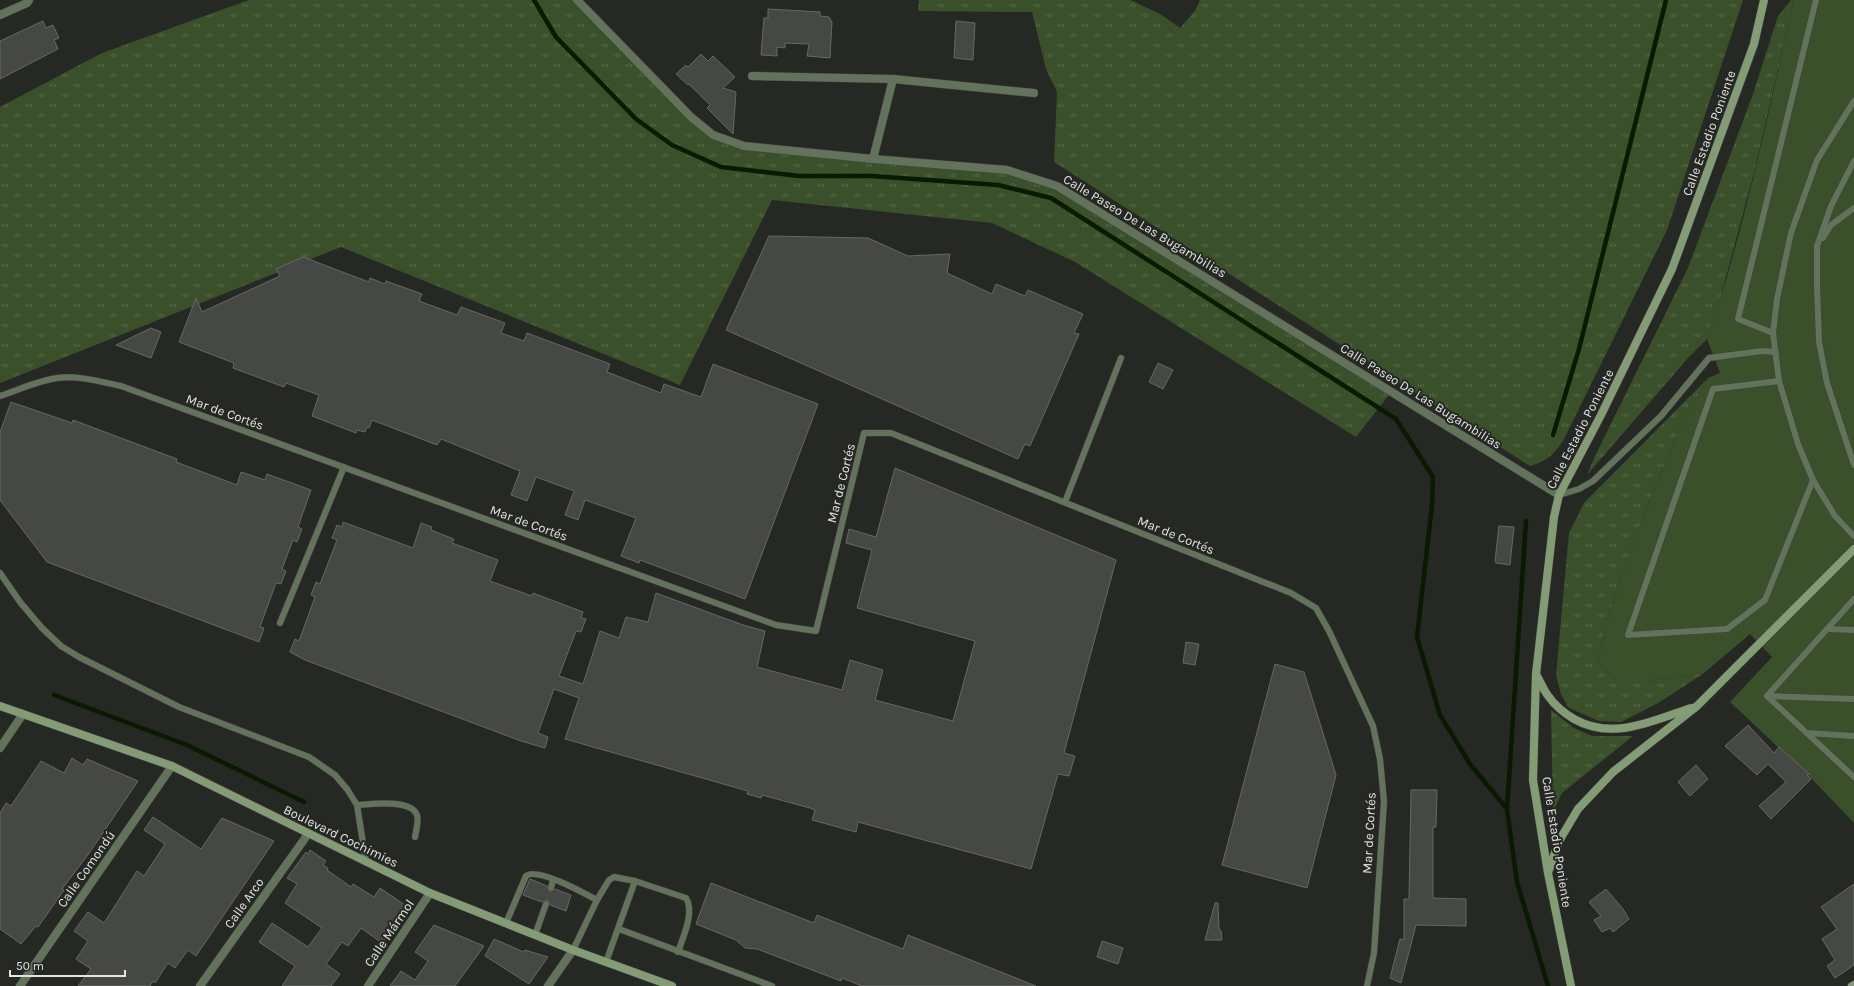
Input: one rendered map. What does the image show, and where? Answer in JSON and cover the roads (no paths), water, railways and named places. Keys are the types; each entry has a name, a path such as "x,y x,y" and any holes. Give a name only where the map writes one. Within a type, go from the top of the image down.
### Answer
{"street":[{"path":"0,15 27,3 29,0"},
{"name":"Calle Paseo De Las Bugambilias","path":"577,0 691,117 712,135 744,146 873,159 1007,170 1057,186 1559,495"},
{"name":"Calle Estadio Poniente","path":"1571,986 1548,873 1534,780 1536,674 1554,517 1559,495 1601,415 1672,269 1754,44 1764,0"},
{"path":"752,76 893,79 1034,93"},
{"path":"873,159 893,79"},
{"path":"1548,873 1559,841 1578,809 1612,772 1697,706 1854,548"},
{"path":"1536,674 1549,697 1562,712 1587,726 1605,730 1636,727 1697,706"},
{"name":"Boulevard Cochimies","path":"0,706 172,766 430,894 573,950 672,986"},
{"path":"0,748 23,714"},
{"name":"Calle Comondú","path":"20,986 172,766"},
{"name":"Calle Arco","path":"200,986 308,834"},
{"name":"Calle Mármol","path":"368,986 430,894"},
{"path":"548,986 573,950"}],"lane":[{"path":"1773,333 1738,319 1816,0"},
{"path":"1854,101 1817,160 1791,233 1777,299 1773,333 1779,381 1798,444 1813,480 1835,516 1854,536"},
{"path":"1854,161 1831,206 1817,246 1819,342 1827,383 1854,465"},
{"path":"1817,246 1831,225 1854,208"},
{"path":"1559,495 1579,489 1593,481 1661,416 1709,358 1762,351 1776,352"},
{"path":"1065,502 1121,358"},
{"name":"Mar de Cortés","path":"0,396 41,381 58,378 94,380 122,386 776,625 816,631 864,433 890,433 1290,593 1316,608 1329,632 1373,726 1380,759 1384,802 1374,954 1367,986"},
{"path":"1779,381 1713,389 1628,634 1727,629 1765,600 1813,480"},
{"path":"280,623 344,468"},
{"path":"0,573 20,602 42,628 61,646 79,657 179,707 309,757 335,775 347,789 357,805 366,862"},
{"path":"1767,696 1854,599"},
{"path":"1827,629 1854,630"},
{"path":"1767,696 1854,699"},
{"path":"1767,696 1853,776"},
{"path":"1807,734 1854,736"},
{"path":"357,805 389,804 414,809 418,816 415,837"},
{"path":"506,923 526,876 534,873 597,900"},
{"path":"573,950 597,900 609,880 614,877 635,881 686,898 690,903 690,911 678,952"},
{"path":"551,888 553,880"},
{"path":"606,962 635,881"},
{"path":"535,935 546,904"},
{"path":"619,929 772,986"}],"waterway":[{"path":"534,0 556,37 636,119 672,145 721,167 799,176 872,176 998,185 1051,198 1396,419 1433,477 1432,505 1417,637 1440,715 1470,764 1507,809 1517,882 1548,986"},
{"path":"1553,435 1579,349 1666,0"},
{"path":"1507,809 1526,521"},
{"path":"54,695 187,745 304,802"}]}
